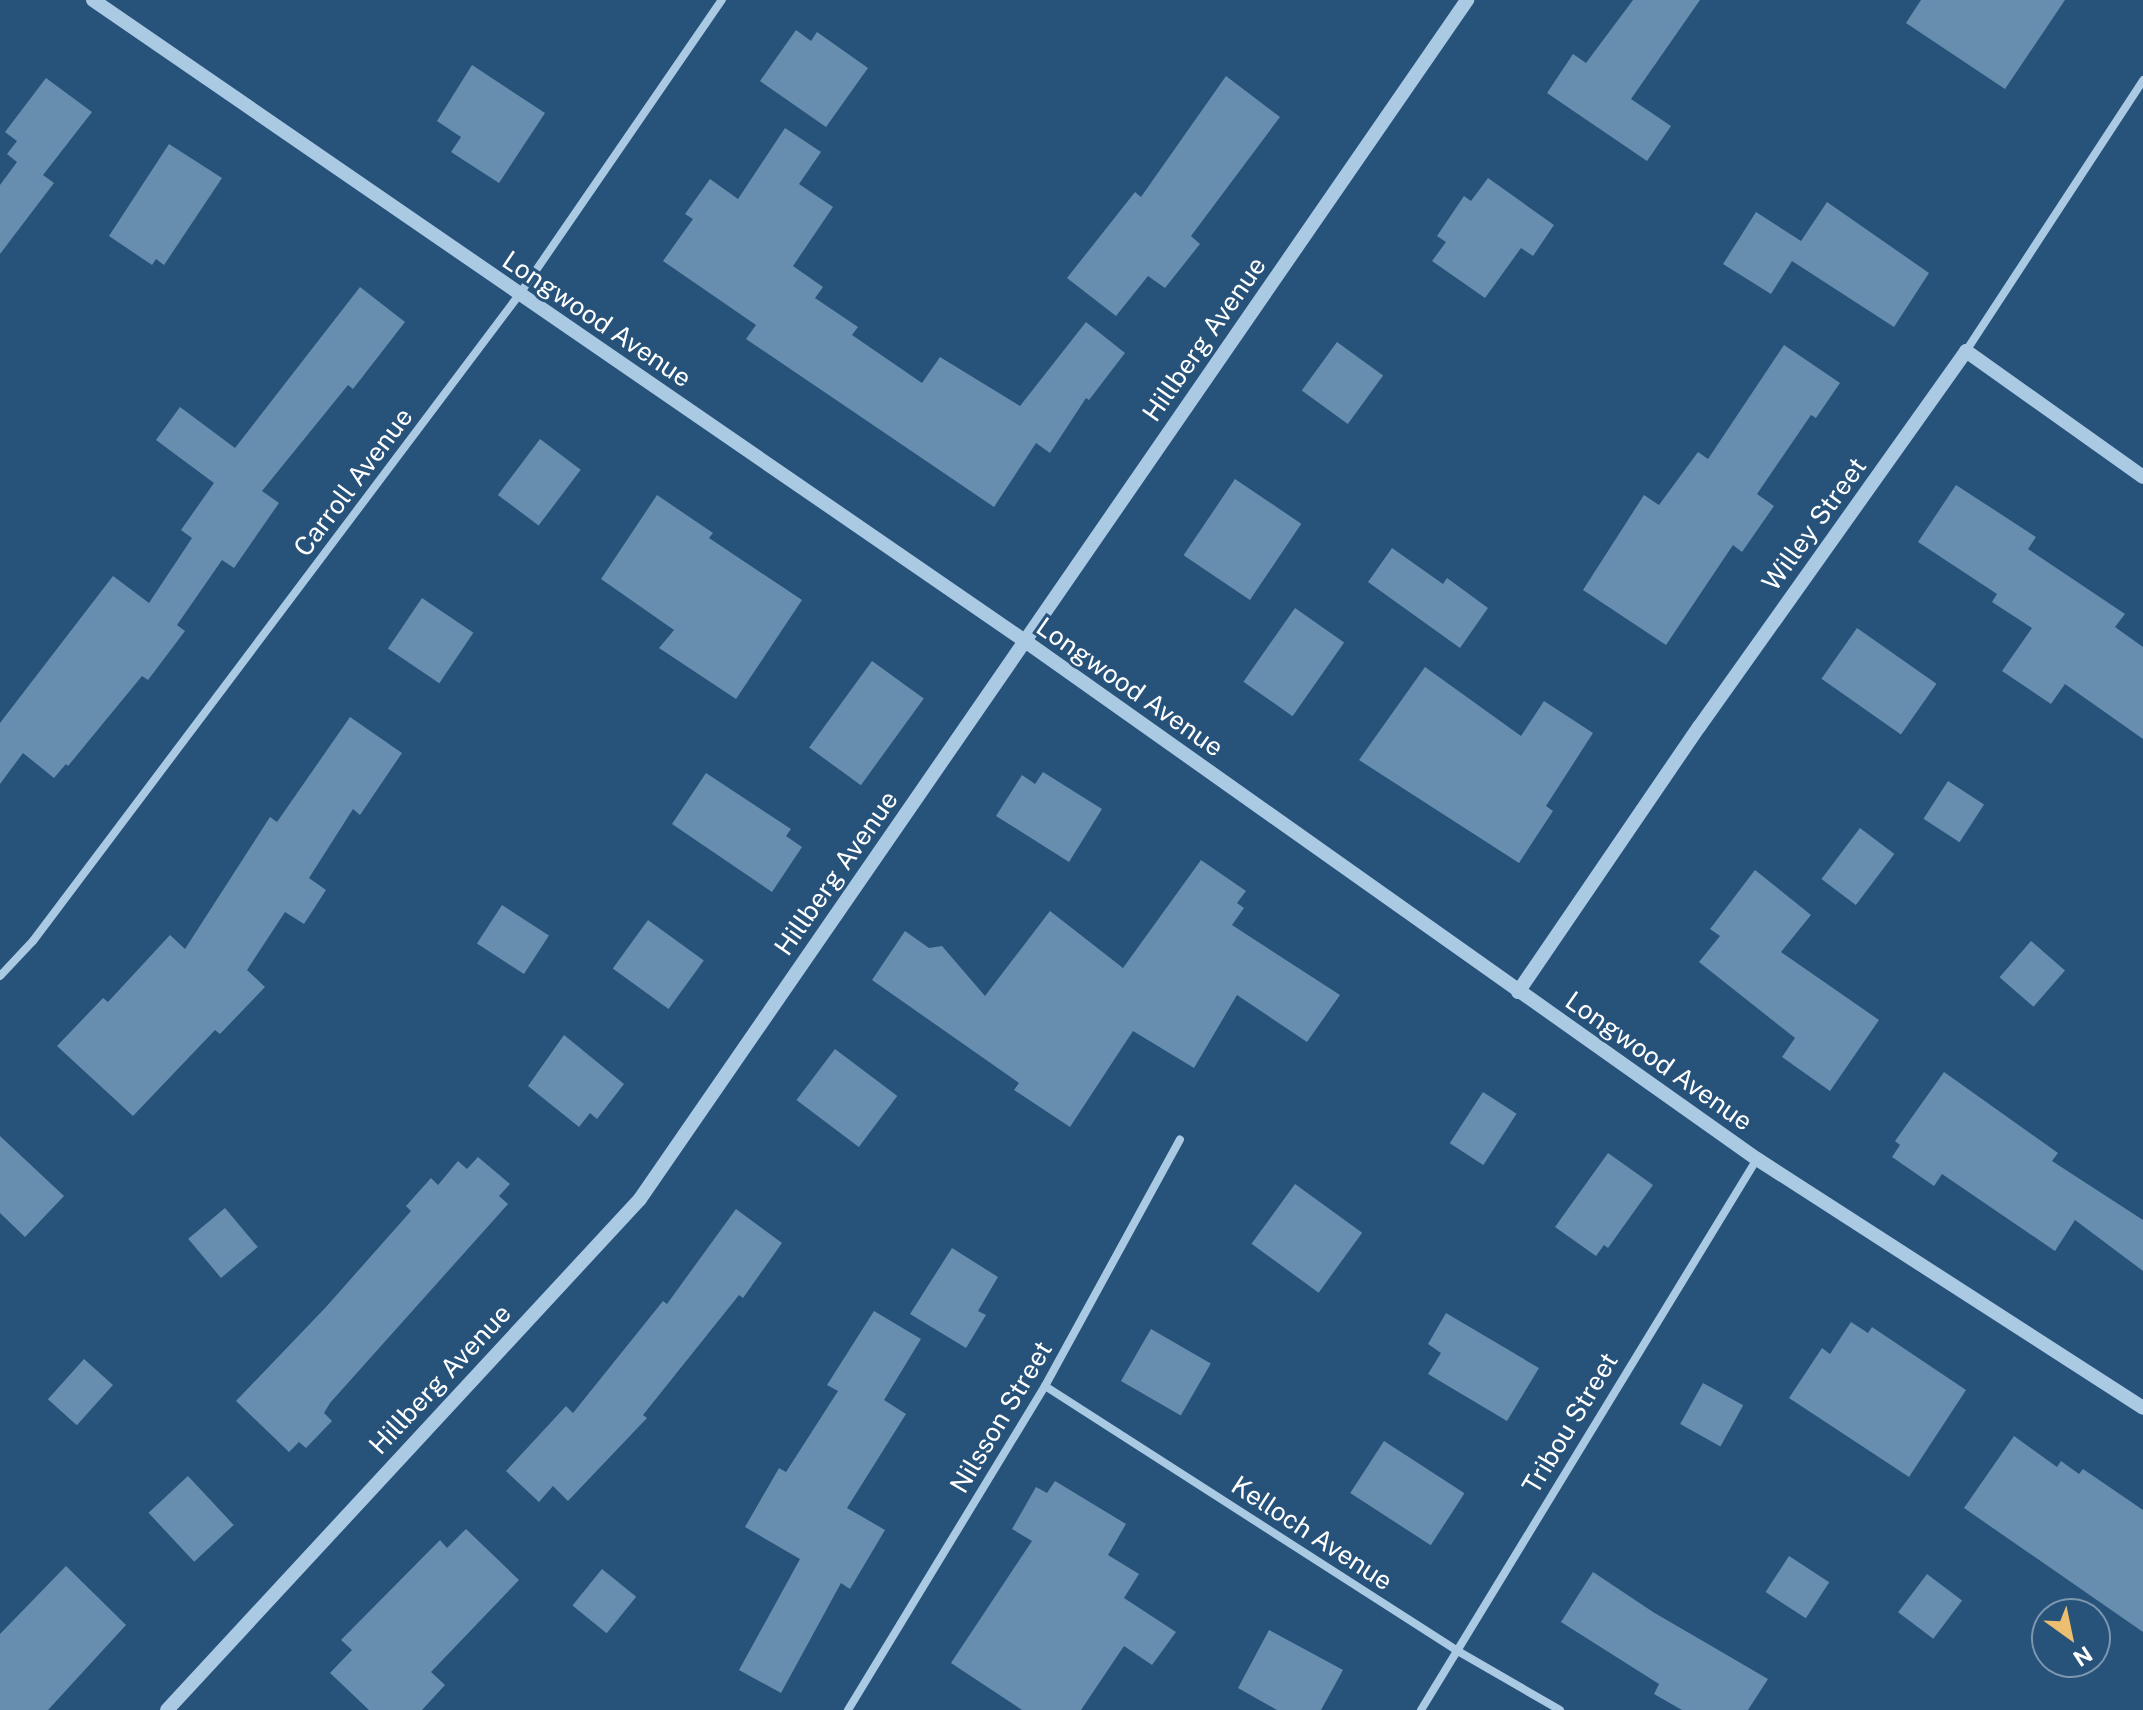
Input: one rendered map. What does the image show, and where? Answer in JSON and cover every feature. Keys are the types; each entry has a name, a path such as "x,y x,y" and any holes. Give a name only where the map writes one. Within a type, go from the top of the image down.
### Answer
{"street":[{"name":"Longwood Avenue","path":"93,0 1025,641 1757,1159 2143,1408"},
{"name":"Carroll Avenue","path":"0,976 33,941 519,295 722,0"},
{"name":"Hillberg Avenue","path":"167,1710 640,1199 1467,0"},
{"name":"Willey Street","path":"1518,992 1708,714 1966,351 2143,80"},
{"path":"1966,351 2143,477"},
{"name":"Nilsson Street","path":"848,1710 1045,1386 1180,1139"},
{"name":"Tribou Street","path":"1421,1710 1757,1159"},
{"name":"Kelloch Avenue","path":"1045,1386 1456,1650 1560,1710"}],"building":[{"path":"1633,0 1700,0 1631,99 1671,126 1647,161 1547,93 1573,54 1586,63"},
{"path":"1921,0 2065,0 2005,89 1906,23"},
{"path":"796,30 811,41 817,32 868,68 826,127 760,81"},
{"path":"472,65 545,113 499,183 451,152 461,137 437,121"},
{"path":"1226,76 1280,117 1191,236 1200,244 1165,288 1148,276 1116,316 1067,278 1135,192 1141,197"},
{"path":"46,78 92,112 43,175 54,183 0,254 0,185 17,162 7,154 17,141 5,132"},
{"path":"785,128 821,152 799,184 833,207 793,266 823,287 815,298 858,327 852,335 922,383 940,357 1020,406 1086,322 1125,353 1089,400 1086,398 1050,453 1036,443 994,507 746,339 756,325 663,261 693,219 685,214 710,179 738,199"},
{"path":"169,144 222,178 164,265 156,259 152,265 109,236"},
{"path":"1488,178 1554,225 1533,256 1521,248 1485,298 1432,261 1446,242 1437,236 1464,196 1471,201"},
{"path":"1827,202 1929,273 1894,327 1792,261 1771,294 1723,264 1756,212 1801,241"},
{"path":"360,287 405,322 353,389 348,385 262,491 279,503 234,568 222,560 177,625 185,631 148,680 142,676 68,766 66,764 54,778 23,753 0,784 0,723 113,576 149,603 192,538 181,530 214,483 156,440 180,407 235,448"},
{"path":"1337,342 1383,376 1348,424 1302,391"},
{"path":"1784,345 1840,383 1816,418 1811,415 1757,494 1774,506 1742,552 1733,545 1666,645 1583,590 1644,495 1659,505 1698,452 1708,459"},
{"path":"540,439 581,470 539,526 498,495"},
{"path":"1235,479 1301,524 1250,600 1184,555"},
{"path":"1956,485 2036,537 2028,549 2125,614 2115,627 2143,647 2143,739 2065,684 2051,704 2002,671 2032,628 1992,602 1997,594 1918,542"},
{"path":"657,495 713,533 709,538 802,600 736,699 659,648 674,630 601,579"},
{"path":"1392,548 1443,584 1447,578 1488,608 1460,648 1368,582"},
{"path":"422,598 473,633 439,683 388,649"},
{"path":"1295,608 1344,642 1293,716 1243,682"},
{"path":"1857,628 1936,684 1901,734 1821,679"},
{"path":"872,661 924,699 861,785 809,748"},
{"path":"1425,667 1521,736 1544,701 1593,733 1546,806 1553,811 1519,863 1359,760"},
{"path":"350,717 402,753 360,815 353,809 309,878 326,890 304,924 285,912 247,970 265,987 220,1034 215,1030 133,1116 57,1046 103,998 108,1002 170,935 185,949 270,817 277,822"},
{"path":"1043,772 1102,809 1069,862 996,816 1022,775 1035,784"},
{"path":"706,773 791,829 786,836 802,847 772,892 672,824"},
{"path":"1948,781 1984,804 1960,842 1923,819"},
{"path":"1860,828 1894,854 1856,905 1821,879"},
{"path":"1201,860 1246,891 1237,903 1244,908 1232,925 1340,995 1307,1042 1237,995 1194,1068 1133,1031 1070,1127 1014,1090 1019,1083 872,980 905,931 929,948 942,946 985,996 1050,911 1123,968"},
{"path":"1755,870 1811,915 1781,952 1879,1020 1830,1091 1782,1057 1795,1038 1699,962 1720,936 1710,929"},
{"path":"502,905 549,935 524,974 477,944"},
{"path":"648,920 704,961 669,1009 613,969"},
{"path":"2031,941 2065,971 2033,1007 2000,977"},
{"path":"564,1035 624,1084 597,1119 590,1113 579,1127 528,1086"},
{"path":"835,1049 897,1096 859,1147 796,1100"},
{"path":"1944,1072 2058,1153 2052,1161 2143,1220 2143,1271 2075,1220 2055,1251 1942,1174 1934,1186 1892,1157 1900,1145 1895,1141"},
{"path":"1483,1092 1517,1114 1483,1165 1450,1143"},
{"path":"0,1136 64,1196 25,1237 0,1213"},
{"path":"1608,1153 1653,1185 1608,1248 1604,1245 1596,1256 1555,1227"},
{"path":"478,1157 510,1184 499,1196 508,1204 330,1403 324,1413 332,1421 306,1448 299,1442 289,1452 236,1401 326,1307 411,1211 406,1206 431,1178 438,1185 458,1161 467,1169"},
{"path":"1295,1184 1362,1233 1319,1293 1252,1244"},
{"path":"225,1208 258,1247 221,1278 188,1239"},
{"path":"736,1209 782,1243 743,1298 739,1295 643,1415 647,1418 568,1501 553,1486 539,1502 506,1471 566,1406 573,1413 663,1301 667,1304"},
{"path":"952,1248 998,1277 978,1311 986,1315 966,1348 910,1314"},
{"path":"874,1311 921,1339 884,1400 906,1414 847,1508 885,1530 850,1589 841,1583 781,1693 739,1670 800,1559 745,1527 779,1468 786,1472 838,1391 827,1385"},
{"path":"1446,1313 1539,1368 1507,1421 1428,1374 1441,1353 1428,1344"},
{"path":"1851,1322 1868,1333 1872,1327 1966,1390 1909,1477 1789,1398 1822,1348 1830,1354"},
{"path":"1151,1329 1211,1364 1181,1415 1121,1381"},
{"path":"84,1359 113,1385 77,1425 48,1399"},
{"path":"1703,1383 1743,1405 1720,1446 1680,1424"},
{"path":"2014,1436 2057,1467 2061,1461 2079,1474 2083,1469 2143,1510 2143,1632 2111,1610 2111,1598 2094,1598 1964,1508"},
{"path":"1384,1441 1465,1493 1431,1545 1350,1493"},
{"path":"188,1476 234,1525 194,1562 149,1513"},
{"path":"1055,1481 1126,1524 1108,1555 1139,1574 1124,1598 1176,1632 1152,1665 1124,1646 1081,1710 1022,1710 951,1663 1032,1541 1012,1529 1036,1487 1047,1493"},
{"path":"466,1529 519,1580 431,1672 445,1685 422,1710 369,1710 330,1673 352,1650 341,1640 440,1540 447,1548"},
{"path":"1789,1556 1829,1582 1806,1618 1766,1592"},
{"path":"66,1566 126,1625 48,1710 0,1710 0,1634"},
{"path":"602,1569 636,1597 607,1633 572,1606"},
{"path":"1593,1572 1653,1612 1768,1679 1748,1710 1682,1710 1654,1694 1659,1684 1561,1622"},
{"path":"1927,1574 1962,1600 1933,1639 1898,1612"},
{"path":"1269,1630 1343,1670 1321,1710 1277,1710 1238,1688"}]}
